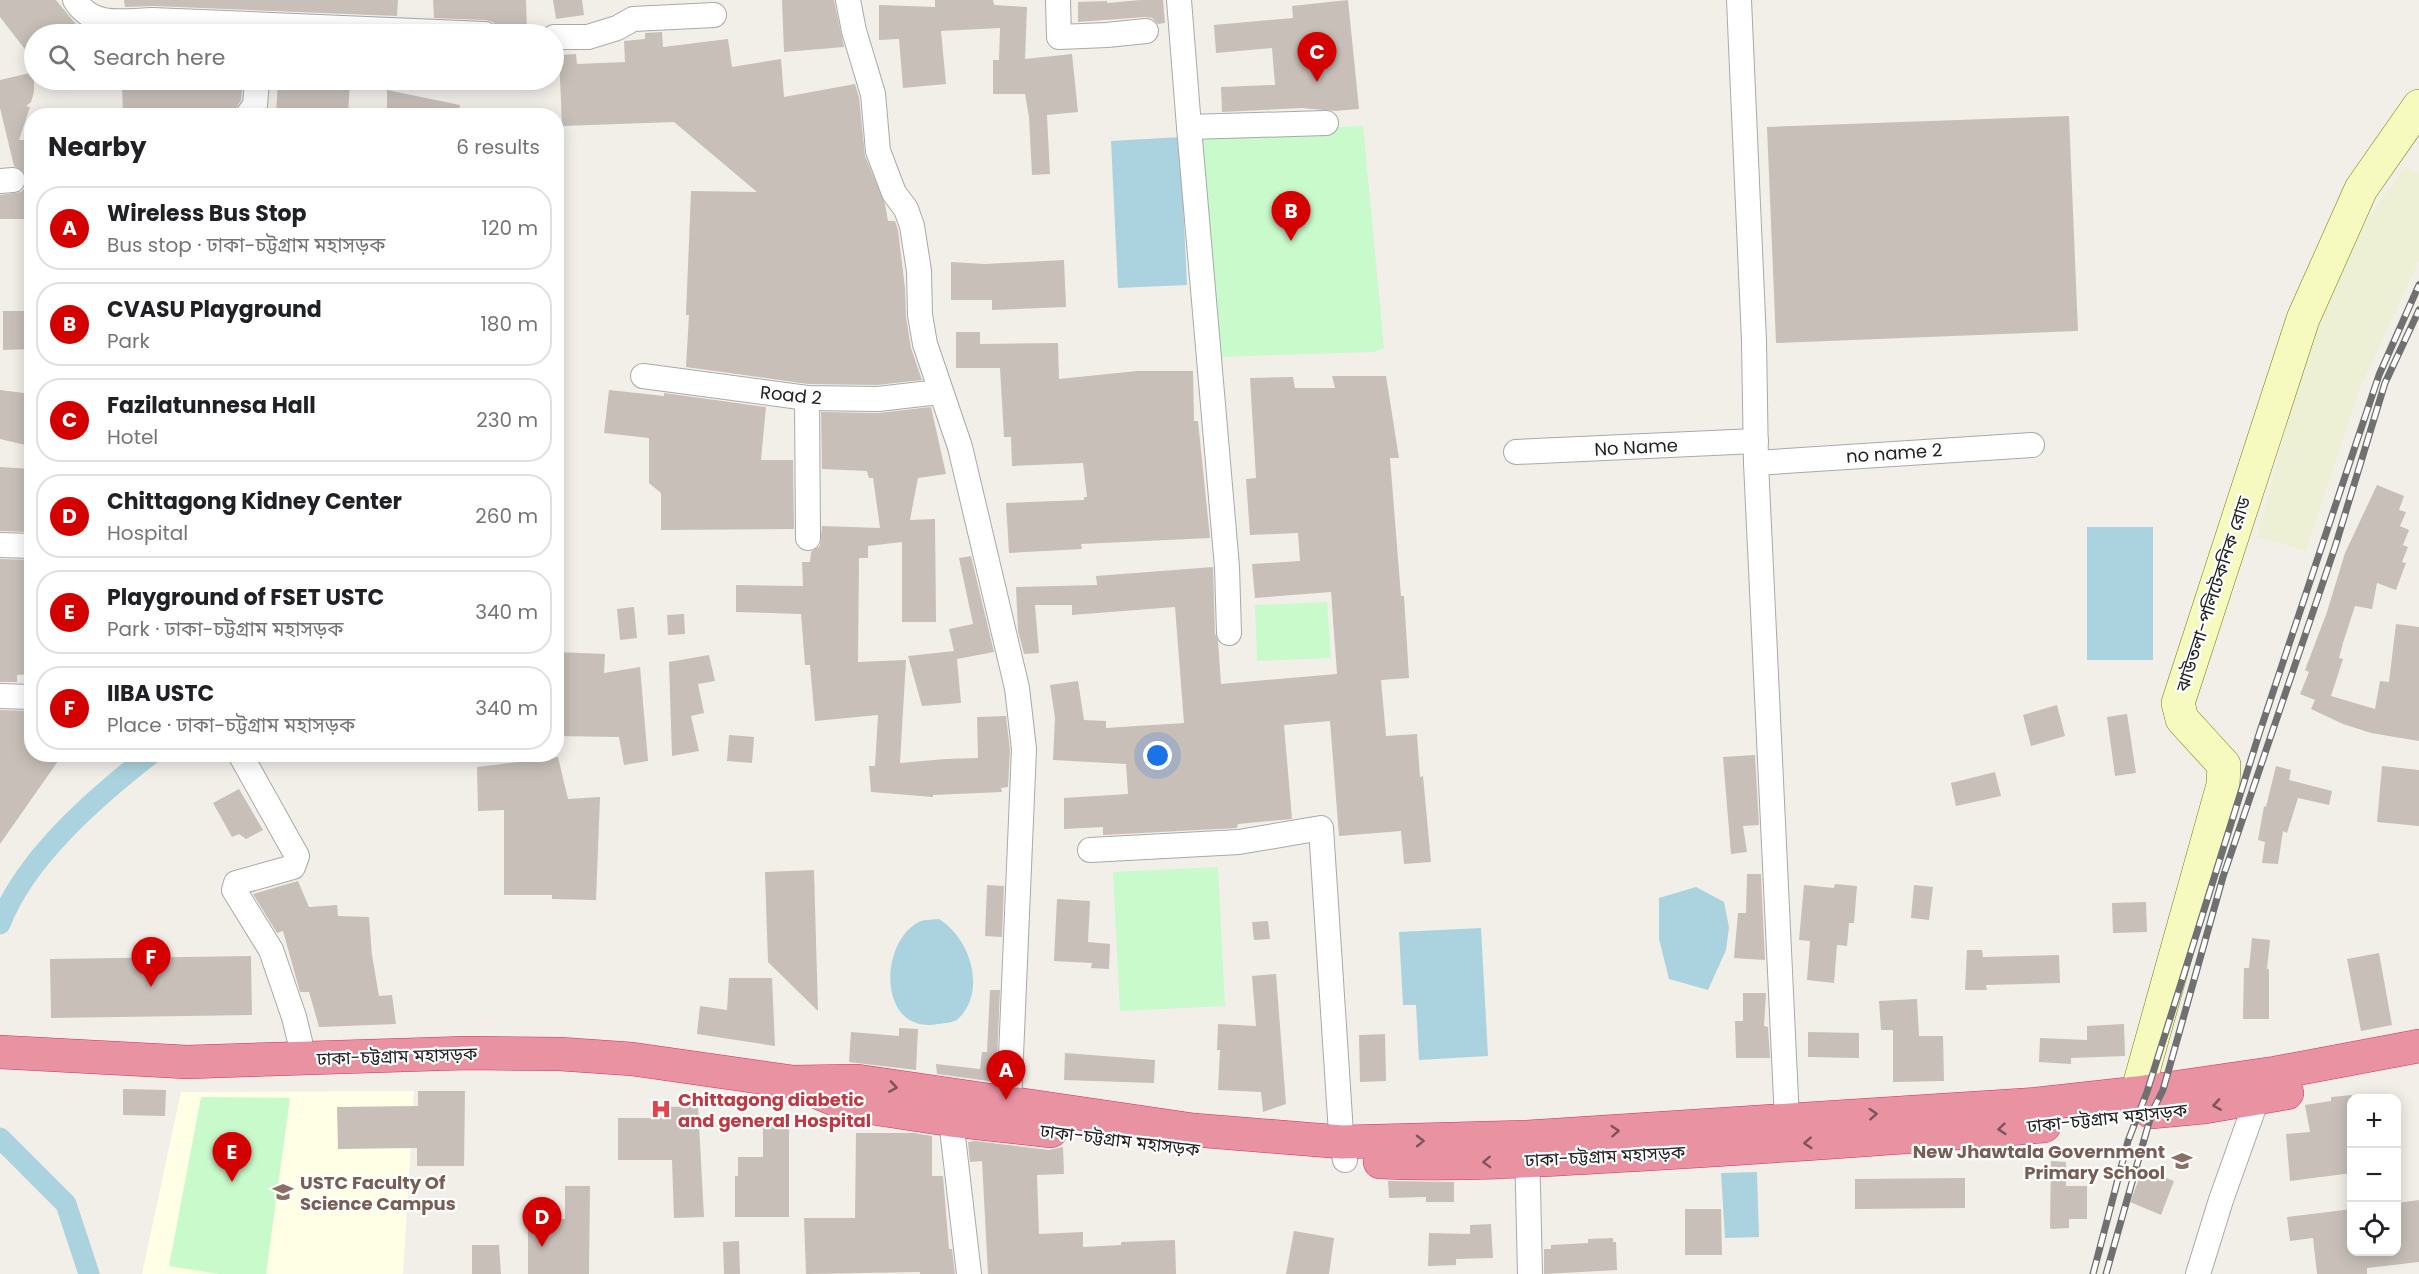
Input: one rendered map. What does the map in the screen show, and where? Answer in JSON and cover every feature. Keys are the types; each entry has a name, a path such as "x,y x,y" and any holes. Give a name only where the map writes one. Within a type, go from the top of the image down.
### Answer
{"highway":[{"name":"ঢাকা-চট্টগ্রাম মহাসড়ক","path":"0,1052 187,1062 467,1053 560,1054 632,1059 793,1082 858,1081 1431,1164 1527,1149 1787,1120 2037,1104 2137,1093 2274,1073 2419,1046"},
{"name":"ঢাকা-চট্টগ্রাম মহাসড়ক","path":"1527,1149 1959,1133 2080,1122 2257,1099 2419,1069"},
{"name":"ঢাকা-চট্টগ্রাম মহাসড়ক","path":"793,1082 846,1104 951,1120 1124,1138 1272,1158 1344,1151"}],"main road":[{"name":"ঝাউতলা-পলিটেকনিক রোড","path":"2137,1093 2223,785 2224,765 2182,718 2178,703 2303,320 2361,189 2419,106"}],"street":[{"path":"75,0 89,16 106,22 152,20 196,24"},
{"path":"848,0 854,31 873,94 878,151 894,193 906,210 912,226 919,271 920,315 925,344 939,392 960,447 1017,688 1024,749 1009,1103"},
{"path":"1058,0 1059,37 1146,31"},
{"path":"1179,0 1226,555 1229,633"},
{"path":"1739,0 1754,340 1756,452 1787,1120"},
{"path":"564,37 588,37 617,28 633,19 714,15"},
{"path":"253,108 256,90"},
{"path":"1189,127 1326,123"},
{"name":"Road 2","path":"643,376 807,398 878,399 939,392"},
{"path":"807,398 808,538"},
{"name":"no name 2","path":"1756,452 2032,445"},
{"name":"No Name","path":"1516,453 1756,452"},
{"path":"0,545 24,546"},
{"path":"0,696 24,697"},
{"path":"244,762 297,856 293,867 236,883 234,890 271,950 294,1017 304,1058"},
{"path":"1090,850 1239,842 1321,828 1344,1151"},
{"path":"2198,1274 2221,1200 2257,1099"},
{"path":"951,1120 969,1274"},
{"path":"1527,1149 1530,1274"}],"shaded area":[{"path":"2405,166 2419,173 2419,261 2359,390 2306,551 2257,537 2301,373 2348,248"},
{"name":"USTC Faculty Of Science Campus","path":"414,1091 403,1274 142,1274 181,1092"}],"green space":[{"path":"1363,126 1384,348 1375,352 1219,357 1198,134"},
{"path":"1327,602 1331,658 1257,661 1255,605"},
{"path":"1218,867 1225,1006 1120,1011 1113,872"},
{"path":"201,1097 290,1098 266,1274 220,1274 169,1266"}],"water":[{"path":"1180,137 1187,285 1118,288 1111,141"},
{"path":"2087,527 2153,527 2153,660 2087,660"},
{"path":"1696,887 1724,902 1729,927 1726,950 1708,990 1669,979 1659,939 1659,898"},
{"path":"939,919 950,928 966,951 973,979 972,993 967,1006 957,1020 938,1024 919,1024 904,1016 895,1003 891,986 891,968 904,934 919,922"},
{"path":"1481,928 1488,1056 1419,1060 1416,1005 1403,1005 1399,932"},
{"path":"1757,1172 1759,1237 1725,1238 1721,1173"}],"building":[{"path":"0,0 56,0 76,24 24,24 24,48 0,17"},
{"path":"124,0 398,0 397,16 153,6 125,7"},
{"path":"433,0 526,0 527,24 494,24 486,20 434,18"},
{"path":"553,0 582,0 584,15 556,19"},
{"path":"782,0 834,0 844,47 784,52"},
{"path":"935,0 993,0 994,5 1027,7 1025,59 1072,54 1078,112 1047,115 1050,174 1032,175 1029,117 1025,94 993,94 993,60 999,60 1000,28 941,31 946,84 903,88 899,39 879,40 879,5 935,7"},
{"path":"1163,0 1165,23 1158,24 1152,18 1145,17 1078,22 1078,2 1107,1 1107,3"},
{"path":"1348,0 1359,109 1334,111 1302,108 1222,112 1221,87 1275,85 1272,48 1216,53 1214,25 1293,18 1292,6"},
{"path":"662,32 663,47 728,39 732,67 781,59 784,97 855,84 859,97 865,156 885,204 888,221 895,221 898,230 906,317 911,348 922,380 877,385 808,384 686,367 691,191 757,192 674,122 564,126 564,108 561,108 560,90 564,90 564,55 576,54 577,64 625,62 624,41 645,39 645,33"},
{"path":"24,74 24,90 34,90 31,102 26,106 30,108 24,108 24,125 19,140 24,140 24,172 14,166 0,108 0,80"},
{"path":"122,90 242,90 241,100 236,108 123,108"},
{"path":"277,90 349,90 348,108 276,108"},
{"path":"387,90 460,105 460,108 387,108"},
{"path":"2069,116 2078,331 1776,343 1767,127"},
{"path":"24,189 24,219 0,219 0,195 21,192"},
{"path":"1064,260 1066,307 992,310 992,300 951,300 951,262 985,264"},
{"path":"3,311 24,311 24,349 3,350"},
{"path":"956,332 980,332 980,344 1058,343 1059,379 1137,371 1193,371 1194,421 1198,421 1210,538 1081,544 1082,549 1009,553 1006,503 1084,500 1084,497 1087,497 1083,463 1012,466 1011,437 1004,437 1000,368 956,368"},
{"path":"1332,376 1386,376 1399,458 1390,458 1401,596 1404,596 1409,678 1381,680 1386,736 1417,734 1431,862 1404,864 1401,831 1339,836 1330,721 1284,725 1292,819 1238,824 1237,828 1103,835 1103,827 1064,829 1064,798 1128,794 1126,764 1053,760 1055,718 1050,685 1078,681 1084,720 1106,721 1106,728 1184,723 1175,607 1072,615 1072,605 1035,605 1039,653 1024,654 1018,631 1016,587 1097,585 1096,576 1213,567 1215,633 1218,641 1221,684 1337,674 1331,592 1255,598 1252,564 1300,561 1298,533 1250,535 1246,479 1256,478 1250,378 1293,377 1295,388 1335,388"},
{"path":"0,390 24,393 24,445 0,439"},
{"path":"609,390 664,396 664,393 766,407 761,460 793,460 794,529 661,530 661,493 649,483 649,438 604,433"},
{"path":"931,407 946,474 918,478 910,520 935,519 936,622 902,622 902,542 868,546 868,558 859,558 858,662 906,660 900,763 978,758 977,717 1006,716 1010,750 1008,787 1001,788 1002,792 933,795 933,797 871,792 869,766 875,766 878,715 815,721 810,665 805,665 801,614 736,612 736,585 803,586 802,562 810,562 811,552 820,546 822,526 880,528 873,478 869,478 867,471 822,469 821,412 878,413"},
{"path":"0,467 24,469 24,532 0,531"},
{"path":"2377,485 2404,496 2399,510 2406,512 2400,526 2409,530 2403,545 2408,547 2402,562 2406,563 2396,590 2377,583 2372,609 2355,606 2339,658 2343,659 2331,696 2375,709 2380,681 2389,682 2396,624 2419,627 2419,741 2371,733 2343,724 2311,709 2315,700 2300,694 2309,672 2305,670 2327,612 2345,553"},
{"path":"971,556 994,652 957,659 961,703 922,706 908,656 954,651 949,629 973,624 959,558"},
{"path":"0,559 24,560 24,675 17,675 17,682 0,682"},
{"path":"634,607 637,638 620,640 617,609"},
{"path":"684,614 685,634 668,635 667,615"},
{"path":"564,652 605,654 604,673 640,667 648,761 624,765 619,737 564,736"},
{"path":"709,655 715,681 698,684 704,713 691,716 699,751 672,756 669,662"},
{"path":"2057,705 2065,736 2031,746 2023,715"},
{"path":"0,710 24,711 24,762 57,762 0,844"},
{"path":"2127,714 2136,773 2115,776 2107,717"},
{"path":"729,735 754,737 752,763 727,761"},
{"path":"1755,755 1759,825 1743,826 1747,852 1731,854 1723,757"},
{"path":"518,762 559,762 568,799 600,797 596,900 552,899 552,895 504,895 504,810 478,811 477,767"},
{"path":"2276,766 2291,770 2289,780 2332,791 2329,805 2298,798 2287,833 2283,831 2278,864 2262,863 2265,842 2258,840 2264,806 2266,807"},
{"path":"2382,766 2419,770 2419,826 2377,822"},
{"path":"1995,772 2001,796 1956,806 1951,783"},
{"path":"239,789 263,830 246,839 239,834 232,837 213,803"},
{"path":"814,870 818,1011 768,962 765,872"},
{"path":"1747,874 1761,874 1765,960 1734,958 1738,913 1746,913"},
{"path":"298,881 309,907 337,905 338,916 369,917 379,996 392,995 396,1024 319,1027 309,992 300,992 283,931 277,933 253,894"},
{"path":"1835,884 1857,886 1854,923 1849,923 1847,946 1837,945 1834,983 1807,980 1810,941 1799,940 1804,885 1834,888"},
{"path":"987,885 1004,886 1002,937 985,936"},
{"path":"1914,885 1933,887 1929,920 1911,918"},
{"path":"1057,899 1090,901 1088,942 1110,944 1109,969 1091,968 1092,963 1054,961"},
{"path":"2146,902 2147,932 2113,933 2112,903"},
{"path":"1268,921 1270,939 1254,940 1252,922"},
{"path":"2252,938 2270,940 2267,969 2269,969 2269,1019 2243,1019 2244,968 2249,968"},
{"path":"1967,950 1982,950 1983,957 2059,955 2060,983 1986,985 1987,990 1965,990"},
{"path":"2379,953 2392,1025 2361,1031 2347,959"},
{"path":"251,956 252,1015 51,1018 50,959"},
{"path":"1276,974 1286,1104 1263,1112 1261,1092 1218,1090 1220,1050 1217,1050 1218,1024 1256,1026 1252,976"},
{"path":"729,978 772,978 775,1046 697,1034 700,1006 727,1010"},
{"path":"990,990 1000,990 996,1082 937,1074 936,1064 980,1069 982,1052 987,1052"},
{"path":"1743,993 1766,993 1764,1026 1768,1027 1770,1058 1736,1058 1735,1021 1743,1021"},
{"path":"1917,999 1919,1036 1943,1036 1944,1081 1893,1082 1893,1030 1881,1030 1879,1001"},
{"path":"2124,1024 2125,1056 2071,1058 2071,1064 2039,1062 2040,1038 2087,1040 2087,1026"},
{"path":"899,1028 918,1029 916,1070 849,1062 851,1032 899,1036"},
{"path":"1808,1032 1859,1033 1859,1058 1808,1057"},
{"path":"1385,1034 1386,1081 1360,1082 1359,1035"},
{"path":"1065,1053 1155,1060 1154,1083 1064,1080"},
{"path":"123,1089 166,1090 165,1116 123,1115"},
{"path":"418,1091 465,1091 464,1166 417,1166 417,1148 338,1149 337,1107 418,1106"},
{"path":"2347,1095 2347,1174 2290,1181 2286,1134 2310,1132 2305,1105 2331,1101 2331,1097"},
{"path":"698,1106 704,1217 674,1218 672,1160 618,1160 618,1118 670,1118 669,1107"},
{"path":"763,1116 789,1116 789,1217 735,1217 735,1176 738,1176 738,1157 763,1157"},
{"path":"856,1133 914,1133 932,1136 932,1176 943,1176 949,1249 952,1249 955,1274 920,1274 920,1272 806,1274 804,1218 855,1218"},
{"path":"968,1142 1049,1150 1063,1147 1064,1174 1037,1175 1039,1234 1083,1232 1083,1247 1121,1245 1121,1242 1175,1240 1176,1274 988,1274 982,1161 970,1162"},
{"path":"2051,1161 2066,1162 2066,1186 2087,1186 2087,1219 2069,1219 2069,1228 2051,1229 2050,1227"},
{"path":"2143,1169 2174,1181 2161,1215 2130,1202"},
{"path":"1965,1178 1965,1208 1855,1209 1855,1179"},
{"path":"1388,1181 1454,1182 1454,1202 1426,1202 1426,1197 1389,1198"},
{"path":"565,1186 590,1186 589,1274 528,1274 528,1219 565,1219"},
{"path":"2419,1200 2419,1262 2367,1268 2367,1274 2317,1274 2313,1238 2290,1241 2287,1217 2347,1210 2347,1256 2401,1256 2401,1202"},
{"path":"1685,1209 1721,1209 1722,1255 1685,1255"},
{"path":"1491,1224 1493,1258 1456,1259 1456,1265 1428,1266 1429,1233 1470,1234 1470,1225"},
{"path":"1294,1231 1334,1238 1329,1274 1286,1274"},
{"path":"1613,1238 1613,1242 1616,1242 1617,1270 1544,1274 1544,1249 1551,1249 1551,1245 1588,1243 1588,1239"},
{"path":"739,1241 740,1274 724,1274 723,1242"},
{"path":"472,1245 499,1245 501,1274 472,1274"}],"waterway":[{"path":"0,924 26,876 64,830 141,762"},
{"path":"0,1138 66,1204 89,1274"}],"railway":[{"path":"2093,1274 2128,1141 2147,1092 2260,731 2379,375 2419,285"},
{"path":"2106,1274 2152,1112 2163,1090 2223,877 2335,547 2385,383 2419,310"}],"place":[{"name":"Fazilatunnesa Hall","path":"1317,82"},
{"name":"CVASU Playground","path":"1291,241"},
{"name":"IIBA USTC","path":"151,987"},
{"name":"Wireless Bus Stop","path":"1006,1100"},
{"name":"Chittagong diabetic and general Hospital","path":"661,1109"},
{"name":"New Jhawtala Government Primary School","path":"2182,1161"},
{"name":"Playground of FSET USTC","path":"232,1182"},
{"name":"USTC Faculty Of Science Campus","path":"283,1192"},
{"name":"Chittagong Kidney Center","path":"542,1247"}]}
